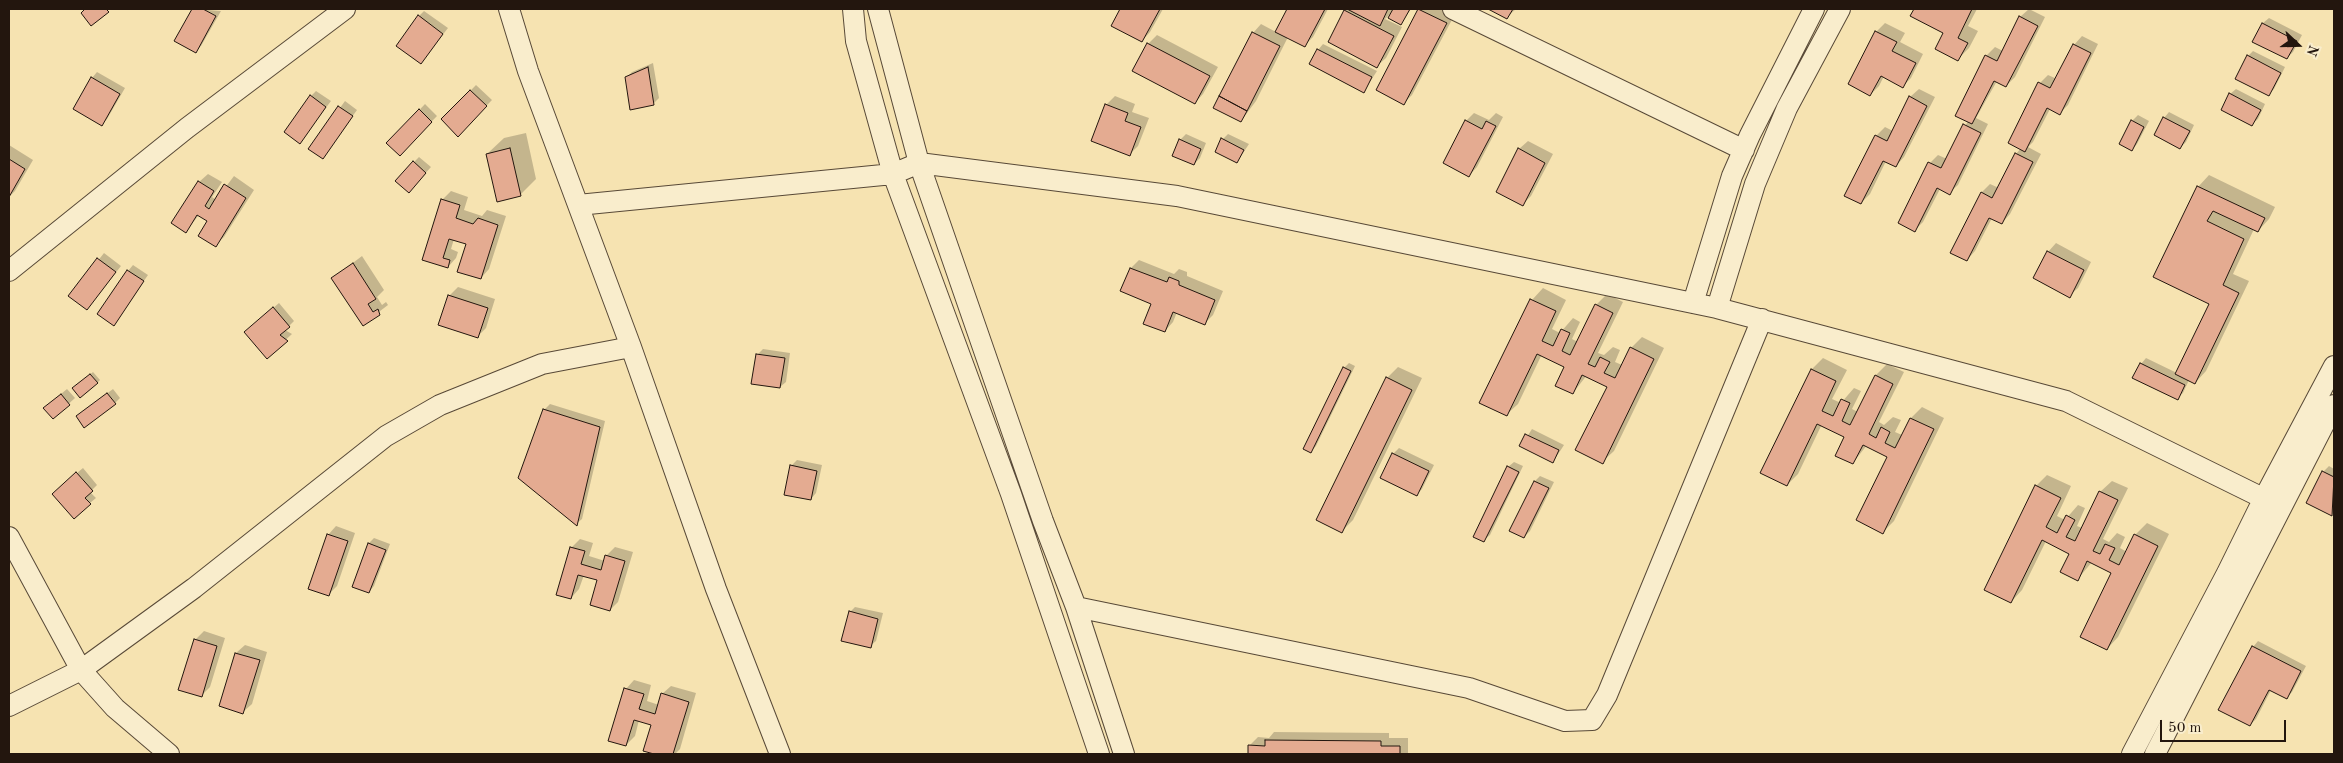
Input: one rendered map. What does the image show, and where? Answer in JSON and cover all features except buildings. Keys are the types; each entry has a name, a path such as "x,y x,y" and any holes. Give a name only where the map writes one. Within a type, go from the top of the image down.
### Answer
{"street":[{"path":"9,271 187,128 345,9"},
{"path":"509,9 528,71 631,347 716,588 780,754"},
{"path":"853,9 856,41 893,174 1011,494 1099,754"},
{"path":"878,9 919,164 1043,521 1076,607 1124,754"},
{"path":"1453,9 1744,150"},
{"path":"1694,303 1732,176 1814,9"},
{"path":"1716,308 1755,184 1787,108 1840,9"},
{"path":"578,205 893,174 919,164 1177,196 1716,308 2066,401 2272,503"},
{"path":"1732,176 1755,184"},
{"path":"1076,607 1469,688 1565,720 1592,720 1604,700 1616,672 1762,319"},
{"path":"9,706 81,670 194,588 386,436 440,405 542,364 631,347"},
{"path":"2155,754 2334,366"},
{"path":"2133,754 2227,573 2334,405"},
{"path":"9,537 81,670 115,708 169,754"},
{"path":"1086,712 1108,706"}]}
